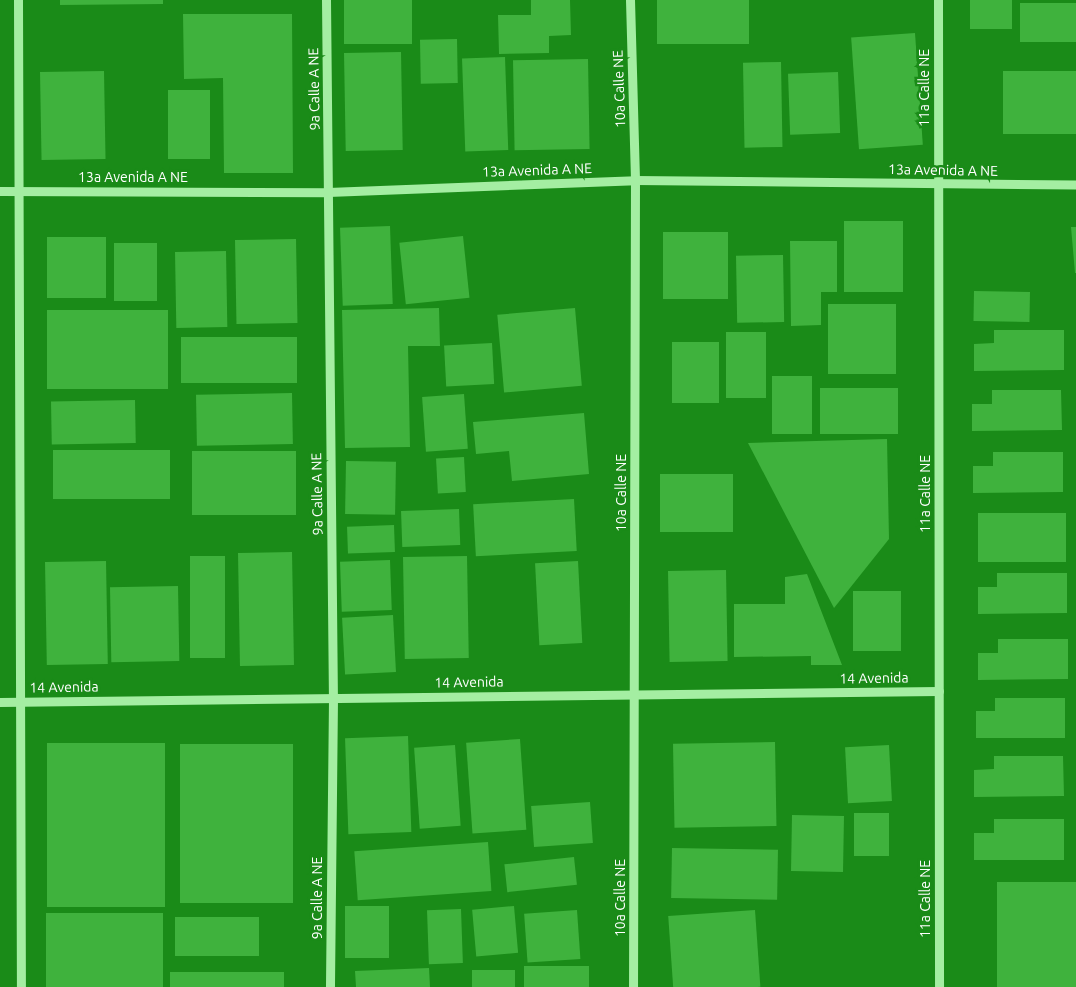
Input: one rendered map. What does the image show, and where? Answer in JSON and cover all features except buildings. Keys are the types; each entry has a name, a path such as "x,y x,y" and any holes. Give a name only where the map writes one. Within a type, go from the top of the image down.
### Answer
{"street":[{"path":"18,0 21,987"},
{"name":"9a Calle A NE","path":"326,0 333,698 330,987"},
{"name":"10a Calle NE","path":"630,0 635,180 633,987"},
{"name":"11a Calle NE","path":"938,0 939,987"},
{"name":"13a Avenida A NE","path":"0,191 328,192 635,180 1076,185"},
{"name":"14 Avenida","path":"0,702 939,691"}]}
